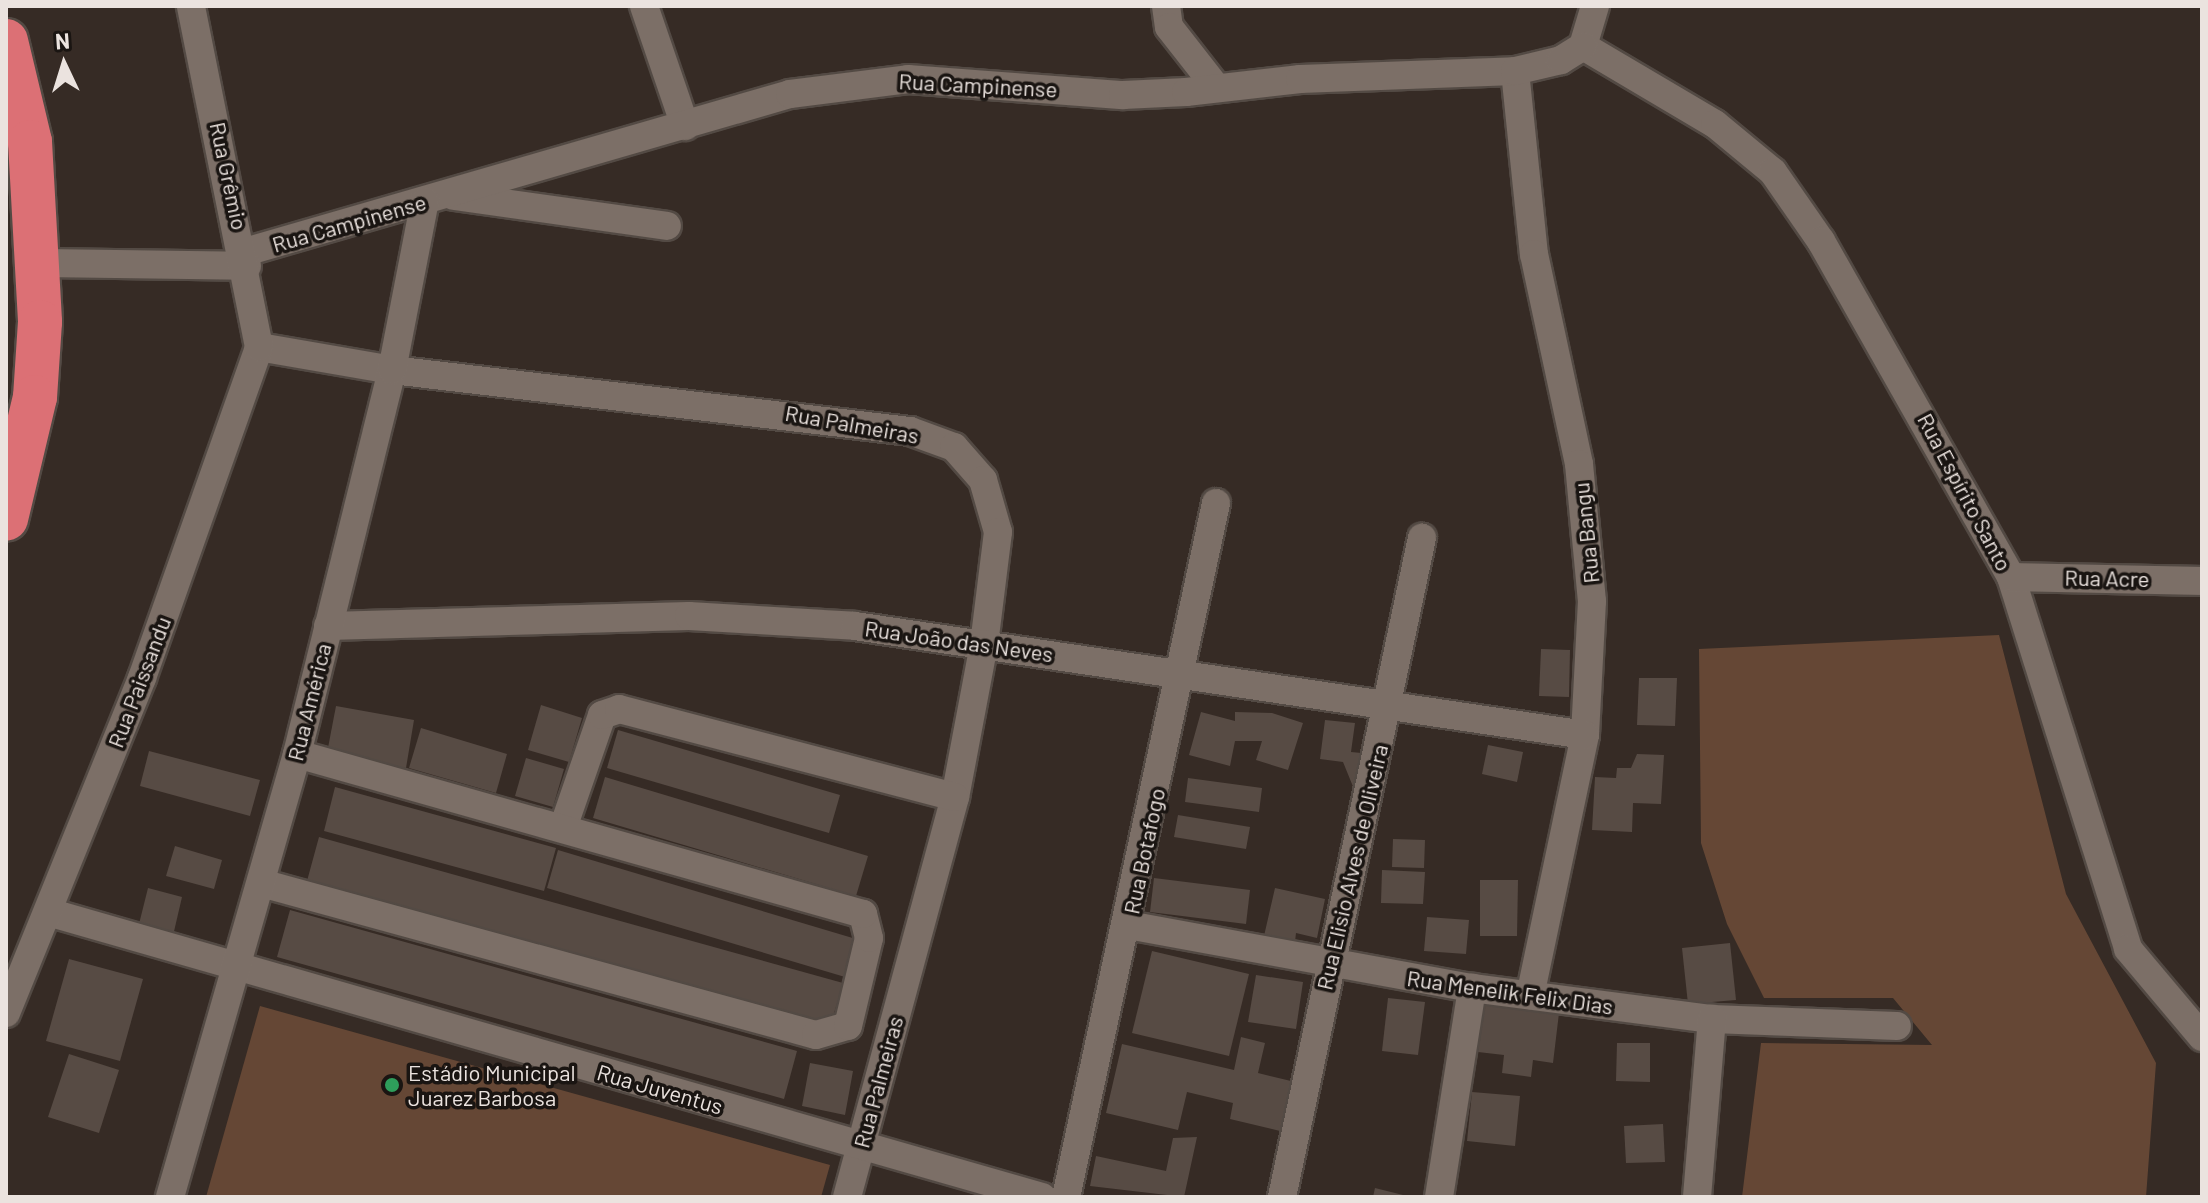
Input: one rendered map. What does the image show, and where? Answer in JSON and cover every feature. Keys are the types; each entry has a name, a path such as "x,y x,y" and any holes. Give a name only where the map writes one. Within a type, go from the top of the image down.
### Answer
{"highway":[{"path":"6,41 30,142 39,263 35,397 6,519"}],"street":[{"name":"Rua Grêmio","path":"191,6 246,259 259,347"},
{"path":"644,6 685,126"},
{"path":"1166,6 1169,27 1216,87"},
{"path":"1583,46 1595,6"},
{"name":"Rua Campinense","path":"39,263 246,259 435,198 790,94 908,79 1123,95 1515,71 1561,60 1583,46"},
{"name":"Rua Espírito Santo","path":"1583,46 1668,92 1773,172 1903,378 2011,577 2112,912 2149,981 2202,1037"},
{"name":"Rua Bangu","path":"1515,71 1537,274 1579,464 1592,601 1585,735 1530,995"},
{"path":"435,198 667,226"},
{"name":"Rua América","path":"170,1197 297,754 435,198"},
{"name":"Rua Palmeiras","path":"259,347 392,370 784,411 910,431 954,447 995,506 996,574 955,797 847,1197"},
{"name":"Rua Paissandu","path":"6,1013 142,678 259,347"},
{"name":"Rua Botafogo","path":"1066,1197 1183,674 1216,503"},
{"name":"Rua Elisio Alves de Oliveira","path":"1282,1197 1327,964 1389,710 1422,538"},
{"name":"Rua Acre","path":"2011,577 2202,581"},
{"name":"Rua João das Neves","path":"328,626 689,616 855,626 1183,674 1389,710 1585,735"},
{"path":"564,825 602,715 619,709 955,797"},
{"path":"261,883 816,1035 848,1026 869,938 863,914 564,825 297,754"},
{"name":"Rua Juventus","path":"48,912 235,971 1042,1197"},
{"name":"Rua Menelik Felix Dias","path":"1128,925 1327,964 1472,988 1712,1019 1897,1026"},
{"path":"1439,1197 1472,988"},
{"path":"1697,1197 1712,1019"}],"shaded area":[{"path":"1999,635 2066,894 2156,1063 2146,1197 1742,1197 1761,1043 1932,1045 1893,998 1764,998 1727,924 1701,843 1699,649"},
{"name":"Estádio Municipal Juarez Barbosa","path":"260,1006 830,1165 821,1197 206,1197"}],"building":[{"path":"1541,649 1570,650 1569,697 1539,696"},
{"path":"1639,678 1677,678 1675,726 1637,725"},
{"path":"541,705 582,718 569,762 528,750"},
{"path":"336,706 414,720 406,768 327,753"},
{"path":"1201,712 1235,721 1235,712 1272,713 1303,723 1288,770 1256,760 1262,741 1235,741 1230,766 1189,755"},
{"path":"1325,720 1355,723 1351,752 1372,754 1354,789 1343,762 1320,759"},
{"path":"421,728 507,754 496,793 409,768"},
{"path":"618,730 840,795 829,833 607,768"},
{"path":"1488,745 1523,752 1517,782 1482,774"},
{"path":"149,751 260,780 250,816 140,786"},
{"path":"1637,754 1664,755 1661,804 1633,803 1632,832 1592,830 1595,777 1616,778 1617,768 1631,768"},
{"path":"526,758 564,769 553,807 515,796"},
{"path":"605,777 868,856 856,896 593,818"},
{"path":"1188,778 1262,788 1259,812 1185,802"},
{"path":"335,787 556,848 544,891 324,831"},
{"path":"1178,815 1250,827 1246,849 1174,837"},
{"path":"319,837 843,983 830,1027 307,881"},
{"path":"1393,839 1425,840 1424,868 1392,867"},
{"path":"175,846 222,860 214,889 166,876"},
{"path":"558,850 856,939 845,977 547,888"},
{"path":"1382,870 1425,872 1423,904 1381,903"},
{"path":"1154,878 1250,890 1246,924 1150,912"},
{"path":"1480,880 1518,880 1517,936 1480,936"},
{"path":"148,888 182,897 172,940 137,932"},
{"path":"1275,888 1325,899 1317,938 1296,933 1295,942 1264,936"},
{"path":"290,910 797,1051 784,1099 277,957"},
{"path":"1427,917 1469,920 1466,954 1424,951"},
{"path":"1730,943 1736,1000 1688,1004 1682,948"},
{"path":"1152,951 1249,974 1229,1056 1132,1033"},
{"path":"69,959 143,979 120,1061 46,1041"},
{"path":"1256,975 1303,982 1296,1029 1248,1022"},
{"path":"1388,998 1425,1002 1418,1055 1382,1051"},
{"path":"1483,1004 1559,1013 1553,1063 1533,1060 1531,1077 1502,1073 1504,1055 1478,1052"},
{"path":"1241,1037 1265,1043 1258,1073 1291,1081 1280,1131 1230,1119 1233,1103 1187,1092 1178,1130 1106,1113 1122,1044 1234,1070"},
{"path":"1617,1043 1650,1043 1650,1082 1616,1081"},
{"path":"69,1054 119,1070 99,1133 48,1117"},
{"path":"810,1063 853,1071 845,1115 802,1106"},
{"path":"1472,1092 1520,1096 1515,1146 1467,1141"},
{"path":"1663,1124 1665,1162 1626,1163 1624,1126"},
{"path":"1197,1137 1184,1197 1090,1186 1096,1156 1166,1171 1173,1138"},
{"path":"1375,1188 1407,1196 1407,1197 1373,1197"}],"place":[{"name":"Estádio Municipal Juarez Barbosa","path":"392,1085"}]}
